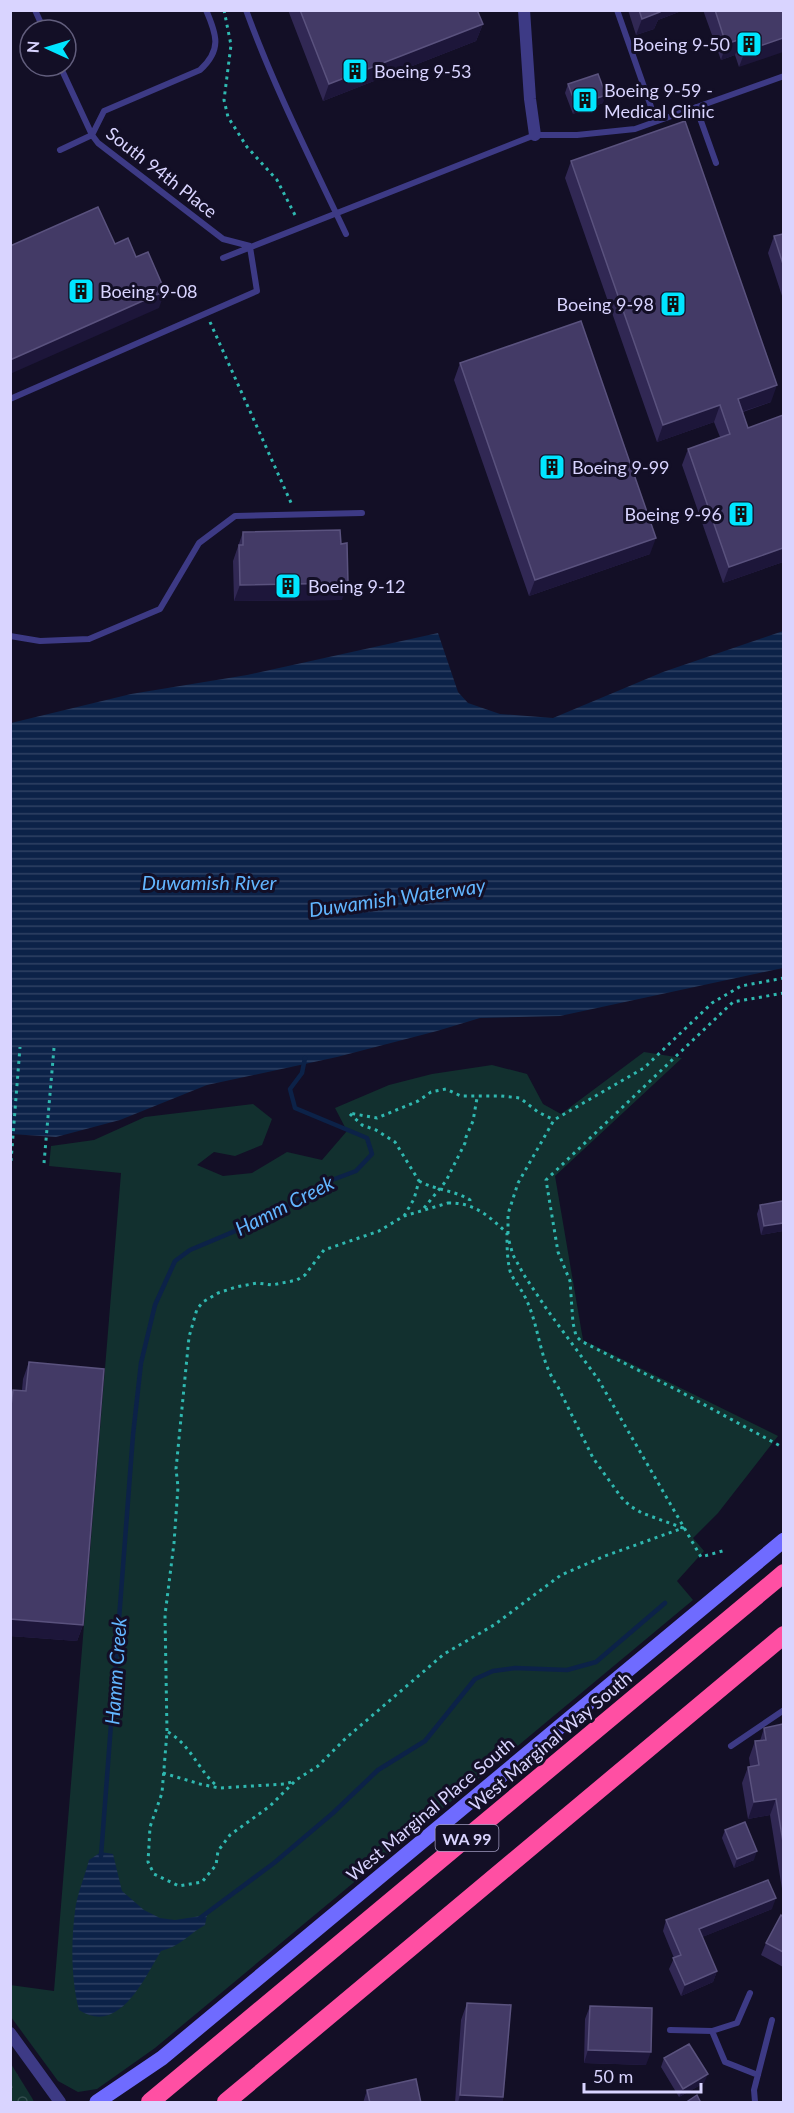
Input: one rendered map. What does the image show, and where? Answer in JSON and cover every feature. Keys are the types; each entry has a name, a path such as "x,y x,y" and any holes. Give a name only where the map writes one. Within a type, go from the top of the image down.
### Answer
{"highway":[{"name":"West Marginal Way South","path":"150,2103 783,1573"},
{"name":"WA 99","path":"226,2103 783,1635"}],"street":[{"path":"524,10 530,99 535,135"},
{"name":"West Marginal Place South","path":"97,2103 162,2058 783,1540"},
{"path":"10,2033 60,2103"}],"lane":[{"path":"60,150 92,135 104,111 200,70 214,52 216,40 206,10"},
{"path":"246,10 259,47 346,234"},
{"path":"617,10 656,121"},
{"path":"223,258 535,135 605,133 635,129 783,76"},
{"name":"South 94th Place","path":"66,78 98,143 223,238 250,247"},
{"path":"696,107 716,163"},
{"path":"10,399 257,291 250,247"},
{"path":"10,636 40,640 89,639 160,609 199,543 236,516 362,513"},
{"path":"731,1746 783,1710"},
{"path":"670,2030 712,2031 737,2023 750,1993"},
{"path":"755,2103 754,2090 772,2020"},
{"path":"712,2031 725,2062 758,2075"}],"path":[{"path":"224,10 231,45 224,100 228,117 247,147 277,180 296,217"},
{"path":"207,313 296,514"},
{"path":"683,1528 630,1506 597,1465 561,1393 549,1376 538,1331 524,1295 511,1272 507,1252 508,1214 518,1183 554,1120 644,1068 712,1003 741,986 783,978"},
{"path":"783,993 733,1002 546,1180 558,1252 570,1281 573,1323 576,1336 580,1341 679,1391 783,1448"},
{"path":"11,1161 20,1047"},
{"path":"44,1163 54,1048"},
{"path":"469,1204 470,1200 465,1197 426,1185 419,1180 395,1142 376,1130 362,1125 349,1113 377,1118 418,1101 431,1092 446,1089 461,1096 501,1095 520,1098 538,1112 554,1120"},
{"path":"423,1209 440,1188 465,1143 473,1121 477,1097"},
{"path":"404,1216 414,1199 419,1180"},
{"path":"296,1780 270,1806 223,1842 218,1851 216,1865 202,1882 183,1887 154,1874 148,1862 148,1839 162,1793 167,1732 165,1615 174,1543 178,1487 176,1469 187,1353 197,1309 210,1296 250,1284 272,1285 297,1280 304,1275 324,1250 379,1231 404,1216 423,1209 448,1203 469,1204 493,1219 507,1233 513,1255 524,1275 598,1379 701,1557 726,1550"},
{"path":"163,1773 219,1788 285,1784 296,1780 318,1766 346,1738 444,1654 494,1625 561,1575 604,1556 683,1528"},
{"path":"167,1732 188,1748 210,1780 219,1788"}],"green space":[{"path":"644,1052 682,1058 555,1176 583,1340 778,1436 718,1513 693,1538 704,1551 677,1581 693,1600 155,2048 97,2089 78,2092 58,2081 11,2017 10,1985 54,1991 121,1173 49,1166 51,1146 94,1140 145,1117 253,1104 272,1119 262,1145 235,1156 214,1152 197,1165 223,1176 252,1173 287,1152 322,1160 347,1131 335,1108 389,1085 432,1074 492,1065 527,1074 543,1104 561,1114"},
{"path":"11,2064 32,2098 34,2102 11,2102"}],"water":[{"name":"Duwamish River","path":"783,631 783,968 560,1016 480,1018 337,1057 207,1085 120,1120 56,1137 11,1134 11,723 131,694 247,675 438,633 458,692 468,703 500,714 553,718 663,672"},
{"path":"101,1852 113,1854 122,1891 144,1910 160,1918 175,1920 207,1915 205,1925 179,1943 161,1951 129,2001 106,2016 93,2016 79,2010 76,1998 72,1961 73,1936 76,1905 89,1860"}],"building":[{"name":"Boeing 9-53","path":"300,10 477,10 483,24 329,84"},
{"path":"639,10 660,10 660,12 642,19"},
{"path":"715,10 783,10 783,38 745,51 741,39 726,44"},
{"path":"598,74 606,95 576,105 568,84"},
{"name":"Boeing 9-98","path":"685,121 777,385 738,399 748,428 783,415 783,548 729,567 688,449 730,434 720,405 663,425 571,161"},
{"name":"Boeing 9-08","path":"98,207 115,244 128,238 136,257 148,252 165,291 10,360 10,246"},
{"path":"783,234 783,264 774,236"},
{"name":"Boeing 9-99","path":"581,321 656,538 535,580 460,363"},
{"name":"Boeing 9-12","path":"340,530 341,544 347,543 348,583 240,585 239,545 243,545 243,532"},
{"path":"783,1201 783,1223 764,1226 760,1205"},
{"path":"29,1362 104,1369 83,1625 10,1619 10,1414 13,1390 26,1391"},
{"path":"783,1724 783,1842 776,1799 754,1802 748,1767 759,1765 755,1741 766,1740 764,1728"},
{"path":"745,1822 757,1851 737,1859 725,1830"},
{"path":"768,1880 776,1898 699,1929 717,1971 685,1985 673,1958 681,1955 666,1920"},
{"path":"781,1915 783,1917 783,1952 766,1943"},
{"path":"467,2003 511,2005 503,2097 460,2095"},
{"path":"590,2006 652,2008 651,2052 588,2050"},
{"path":"689,2044 708,2074 683,2089 664,2058"},
{"path":"416,2079 421,2103 370,2103 367,2090"},
{"path":"697,2095 701,2103 685,2103"}],"waterway":[{"name":"Hamm Creek","path":"101,1856 133,1435 141,1363 155,1305 175,1261 190,1250 271,1216 332,1180 356,1171 372,1154 367,1138 295,1108 290,1089 302,1073 305,1058"},
{"name":"Hamm Creek","path":"200,1918 274,1863 333,1813 378,1770 425,1741 475,1679 493,1671 515,1668 567,1670 596,1662 665,1603"}],"place":[{"name":"Boeing 9-50","path":"749,44"},
{"name":"Boeing 9-53","path":"355,71"},
{"name":"Boeing 9-59 - Medical Clinic","path":"585,100"},
{"name":"Boeing 9-08","path":"81,291"},
{"name":"Boeing 9-98","path":"673,304"},
{"name":"Boeing 9-99","path":"552,467"},
{"name":"Boeing 9-96","path":"741,514"},
{"name":"Boeing 9-12","path":"288,586"}],"water label":[{"name":"Duwamish Waterway","path":"397,897"}]}
